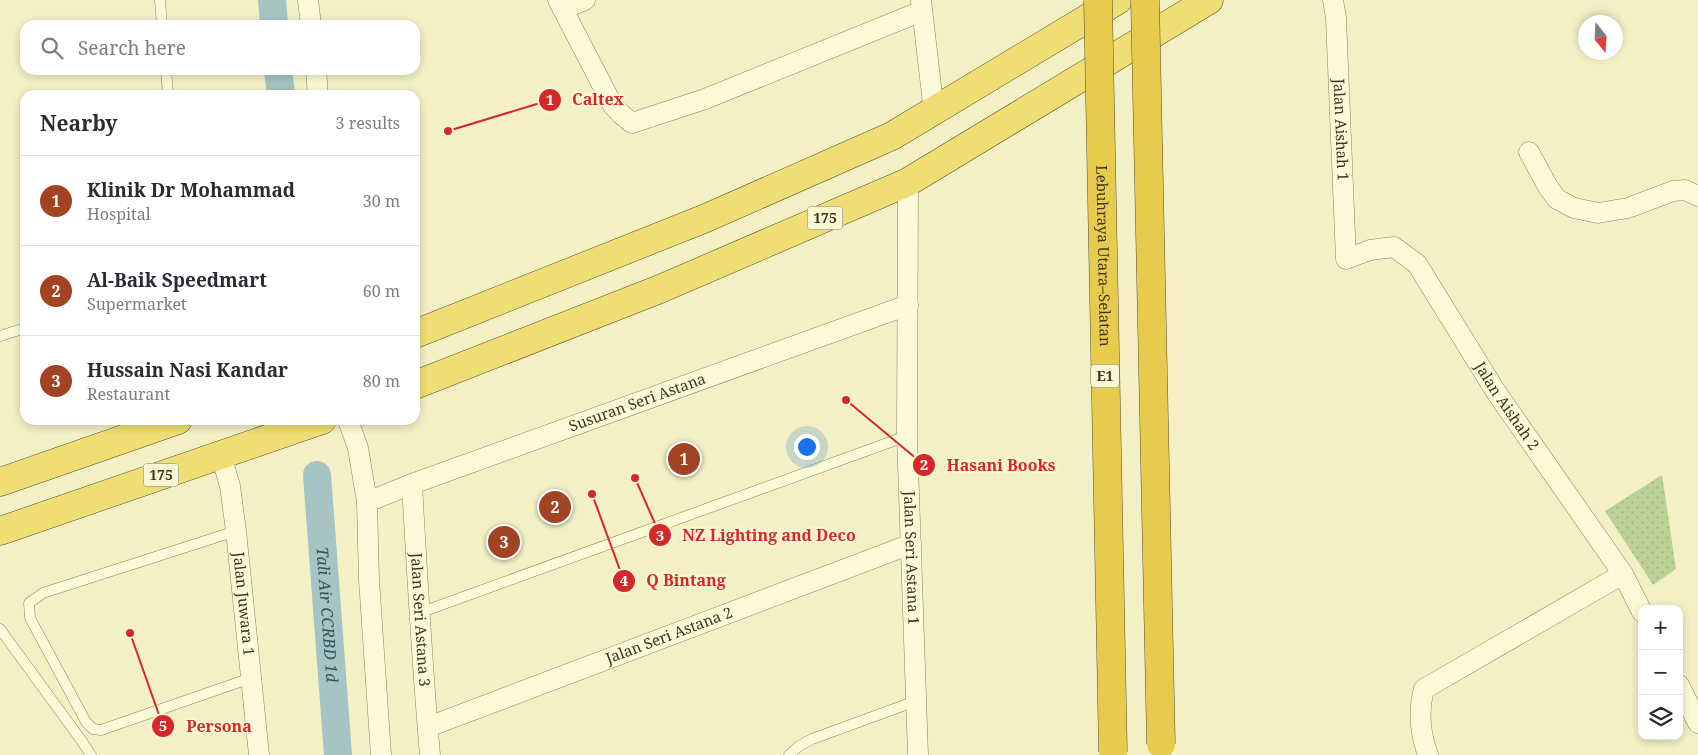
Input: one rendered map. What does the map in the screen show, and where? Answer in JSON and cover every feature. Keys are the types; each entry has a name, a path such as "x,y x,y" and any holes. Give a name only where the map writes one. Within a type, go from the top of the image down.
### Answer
{"highway":[{"name":"Lebuhraya Utara–Selatan","path":"1098,0 1113,752"},
{"path":"420,332 706,218 892,136 1118,0"},
{"path":"1145,0 1161,744"},
{"name":"175","path":"420,383 660,289 908,182 1209,0"},
{"path":"0,482 164,425"},
{"name":"175","path":"0,531 308,425"}],"street":[{"path":"308,0 310,20"},
{"path":"585,0 560,4 612,104 632,123 705,99 922,5 934,112"},
{"name":"Jalan Aishah 1","path":"1333,0 1336,18 1346,259"},
{"path":"316,75 318,90"},
{"path":"1529,152 1548,187 1557,198 1574,208 1598,213 1628,208 1673,191 1685,190 1698,196"},
{"name":"Jalan Seri Astana 1","path":"908,182 907,436 918,755"},
{"name":"Jalan Aishah 2","path":"1346,259 1370,250 1394,247 1417,264 1496,392 1623,574 1638,605"},
{"name":"Susuran Seri Astana","path":"367,502 412,484 908,305"},
{"path":"350,425 358,448 367,502 369,580 381,755"},
{"name":"Jalan Juwara 1","path":"221,455 230,486 236,531 259,755"},
{"name":"Jalan Seri Astana 3","path":"412,484 419,613 424,652 430,755"},
{"name":"Jalan Seri Astana 2","path":"428,727 911,544"},
{"path":"1428,755 1424,745 1420,722 1420,702 1424,689 1623,574"},
{"path":"1683,693 1698,723"}],"lane":[{"path":"160,0 162,20"},
{"path":"166,75 168,90"},
{"path":"0,336 20,330"},
{"path":"419,613 907,436"},
{"path":"236,531 43,593 30,603 30,618 86,722 92,729 101,730 251,678"},
{"path":"0,630 91,755"},
{"path":"789,755 799,746 812,739 916,701"}],"green space":[{"path":"1662,475 1676,569 1653,585 1605,511"}],"waterway":[{"name":"Tali Air CCRBD 1d","path":"272,0 274,20"},
{"name":"Tali Air CCRBD 1d","path":"279,75 280,90"},
{"name":"Tali Air CCRBD 1d","path":"317,475 338,755"}],"place":[{"name":"Caltex","path":"448,131"},
{"name":"Hasani Books","path":"846,400"},
{"name":"Klinik Dr Mohammad","path":"684,459"},
{"name":"NZ Lighting and Deco","path":"635,478"},
{"name":"Q Bintang","path":"592,494"},
{"name":"Al-Baik Speedmart","path":"555,507"},
{"name":"Hussain Nasi Kandar","path":"504,542"},
{"name":"Persona","path":"130,633"}]}
